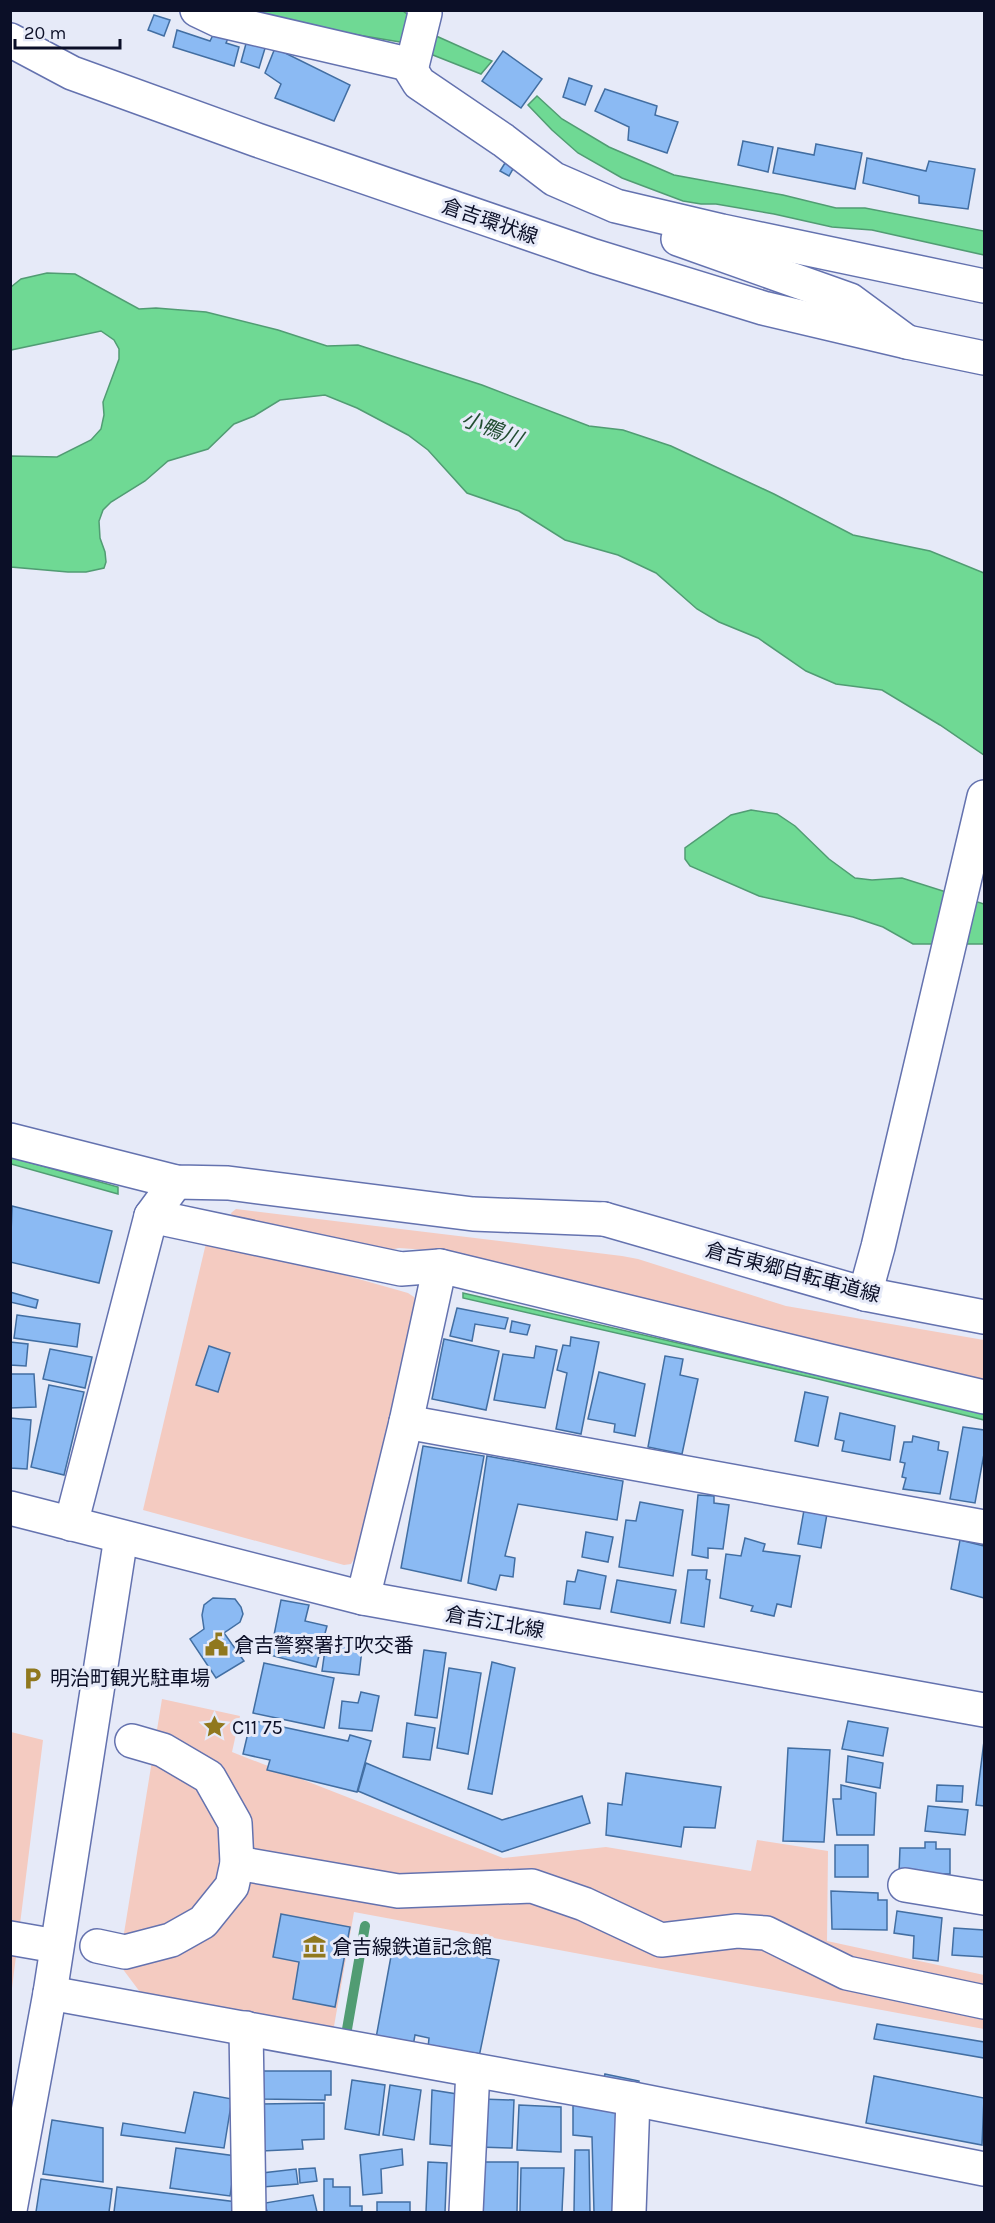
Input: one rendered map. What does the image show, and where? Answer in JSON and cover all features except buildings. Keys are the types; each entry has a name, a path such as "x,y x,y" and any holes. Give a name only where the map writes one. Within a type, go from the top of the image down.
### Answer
{"street":[{"path":"424,10 411,70 419,83 554,179 616,206 722,231 984,286"},
{"path":"197,11 218,20 412,65"},
{"name":"倉吉環状線","path":"10,40 72,73 256,140 594,256 763,308 984,358"},
{"path":"616,206 628,221 850,300 907,342"},
{"path":"865,1294 984,797"},
{"name":"倉吉東郷自転車道線","path":"10,1140 176,1182 228,1183 473,1215 604,1219 865,1294 984,1317"},
{"path":"71,1524 151,1216 176,1182"},
{"path":"151,1216 401,1269 440,1266 818,1359 984,1396"},
{"path":"363,1598 406,1422 440,1266"},
{"path":"406,1422 984,1527"},
{"name":"倉吉江北線","path":"10,1508 363,1598 984,1710"},
{"path":"10,2210 17,2138 50,1993 121,1537"},
{"path":"97,1946 124,1952 171,1940 203,1922 232,1886 237,1863 235,1823 209,1777 163,1750 132,1741"},
{"path":"237,1863 398,1891 532,1886 584,1904 661,1940 737,1931 766,1933 847,1974 984,2002"},
{"path":"905,1885 984,1899"},
{"path":"10,1938 56,1946"},
{"path":"50,1993 633,2099 984,2169"},
{"path":"246,2028 249,2212"},
{"path":"466,2212 472,2070"},
{"path":"629,2212 633,2099"}],"shaded area":[{"path":"236,1209 638,1259 786,1306 984,1340 984,1382 427,1250 399,1248 368,1254 239,1221 231,1213"},
{"path":"214,1238 408,1293 414,1297 415,1309 360,1549 351,1564 344,1565 143,1510 207,1239"},
{"path":"162,1699 240,1716 232,1752 503,1858 606,1847 751,1871 757,1840 828,1851 827,1941 984,1975 984,2029 354,1912 333,2032 140,1992 119,1964"},
{"path":"11,1732 43,1740 11,1996"}],"water":[{"path":"241,11 403,11 434,35 492,61 481,74 400,42"},
{"path":"537,96 562,119 609,147 674,175 783,195 836,208 865,208 984,231 984,255 872,230 832,227 774,214 683,201 622,178 578,153 528,105"},
{"name":"小鴨川","path":"47,273 75,274 139,309 206,312 278,330 327,346 358,345 482,385 589,426 623,430 671,446 774,494 853,535 930,551 984,573 984,755 882,690 836,684 806,671 758,638 719,622 697,609 656,573 618,555 565,540 519,511 467,493 428,450 408,435 357,408 325,395 280,400 254,416 234,424 208,449 168,461 145,481 111,502 103,510 99,521 100,538 105,552 104,568 86,572 68,572 11,567 11,456 57,457 91,440 101,429 104,415 103,402 119,359 119,349 114,340 101,331 11,350 11,287 21,279"},
{"path":"751,810 777,814 795,826 829,859 855,878 872,880 902,878 984,904 984,944 913,944 883,927 853,917 759,896 690,866 685,859 685,848 731,815"},
{"path":"10,1157 118,1187 118,1194 11,1164"},
{"path":"463,1293 984,1414 984,1420 818,1379 463,1298"}],"waterway":[{"path":"346,2035 365,1926"}],"place":[{"name":"倉吉警察署打吹交番","path":"216,1645"},
{"name":"明治町観光駐車場","path":"32,1678"},
{"name":"C11 75","path":"214,1727"},
{"name":"倉吉線鉄道記念館","path":"314,1947"}]}
